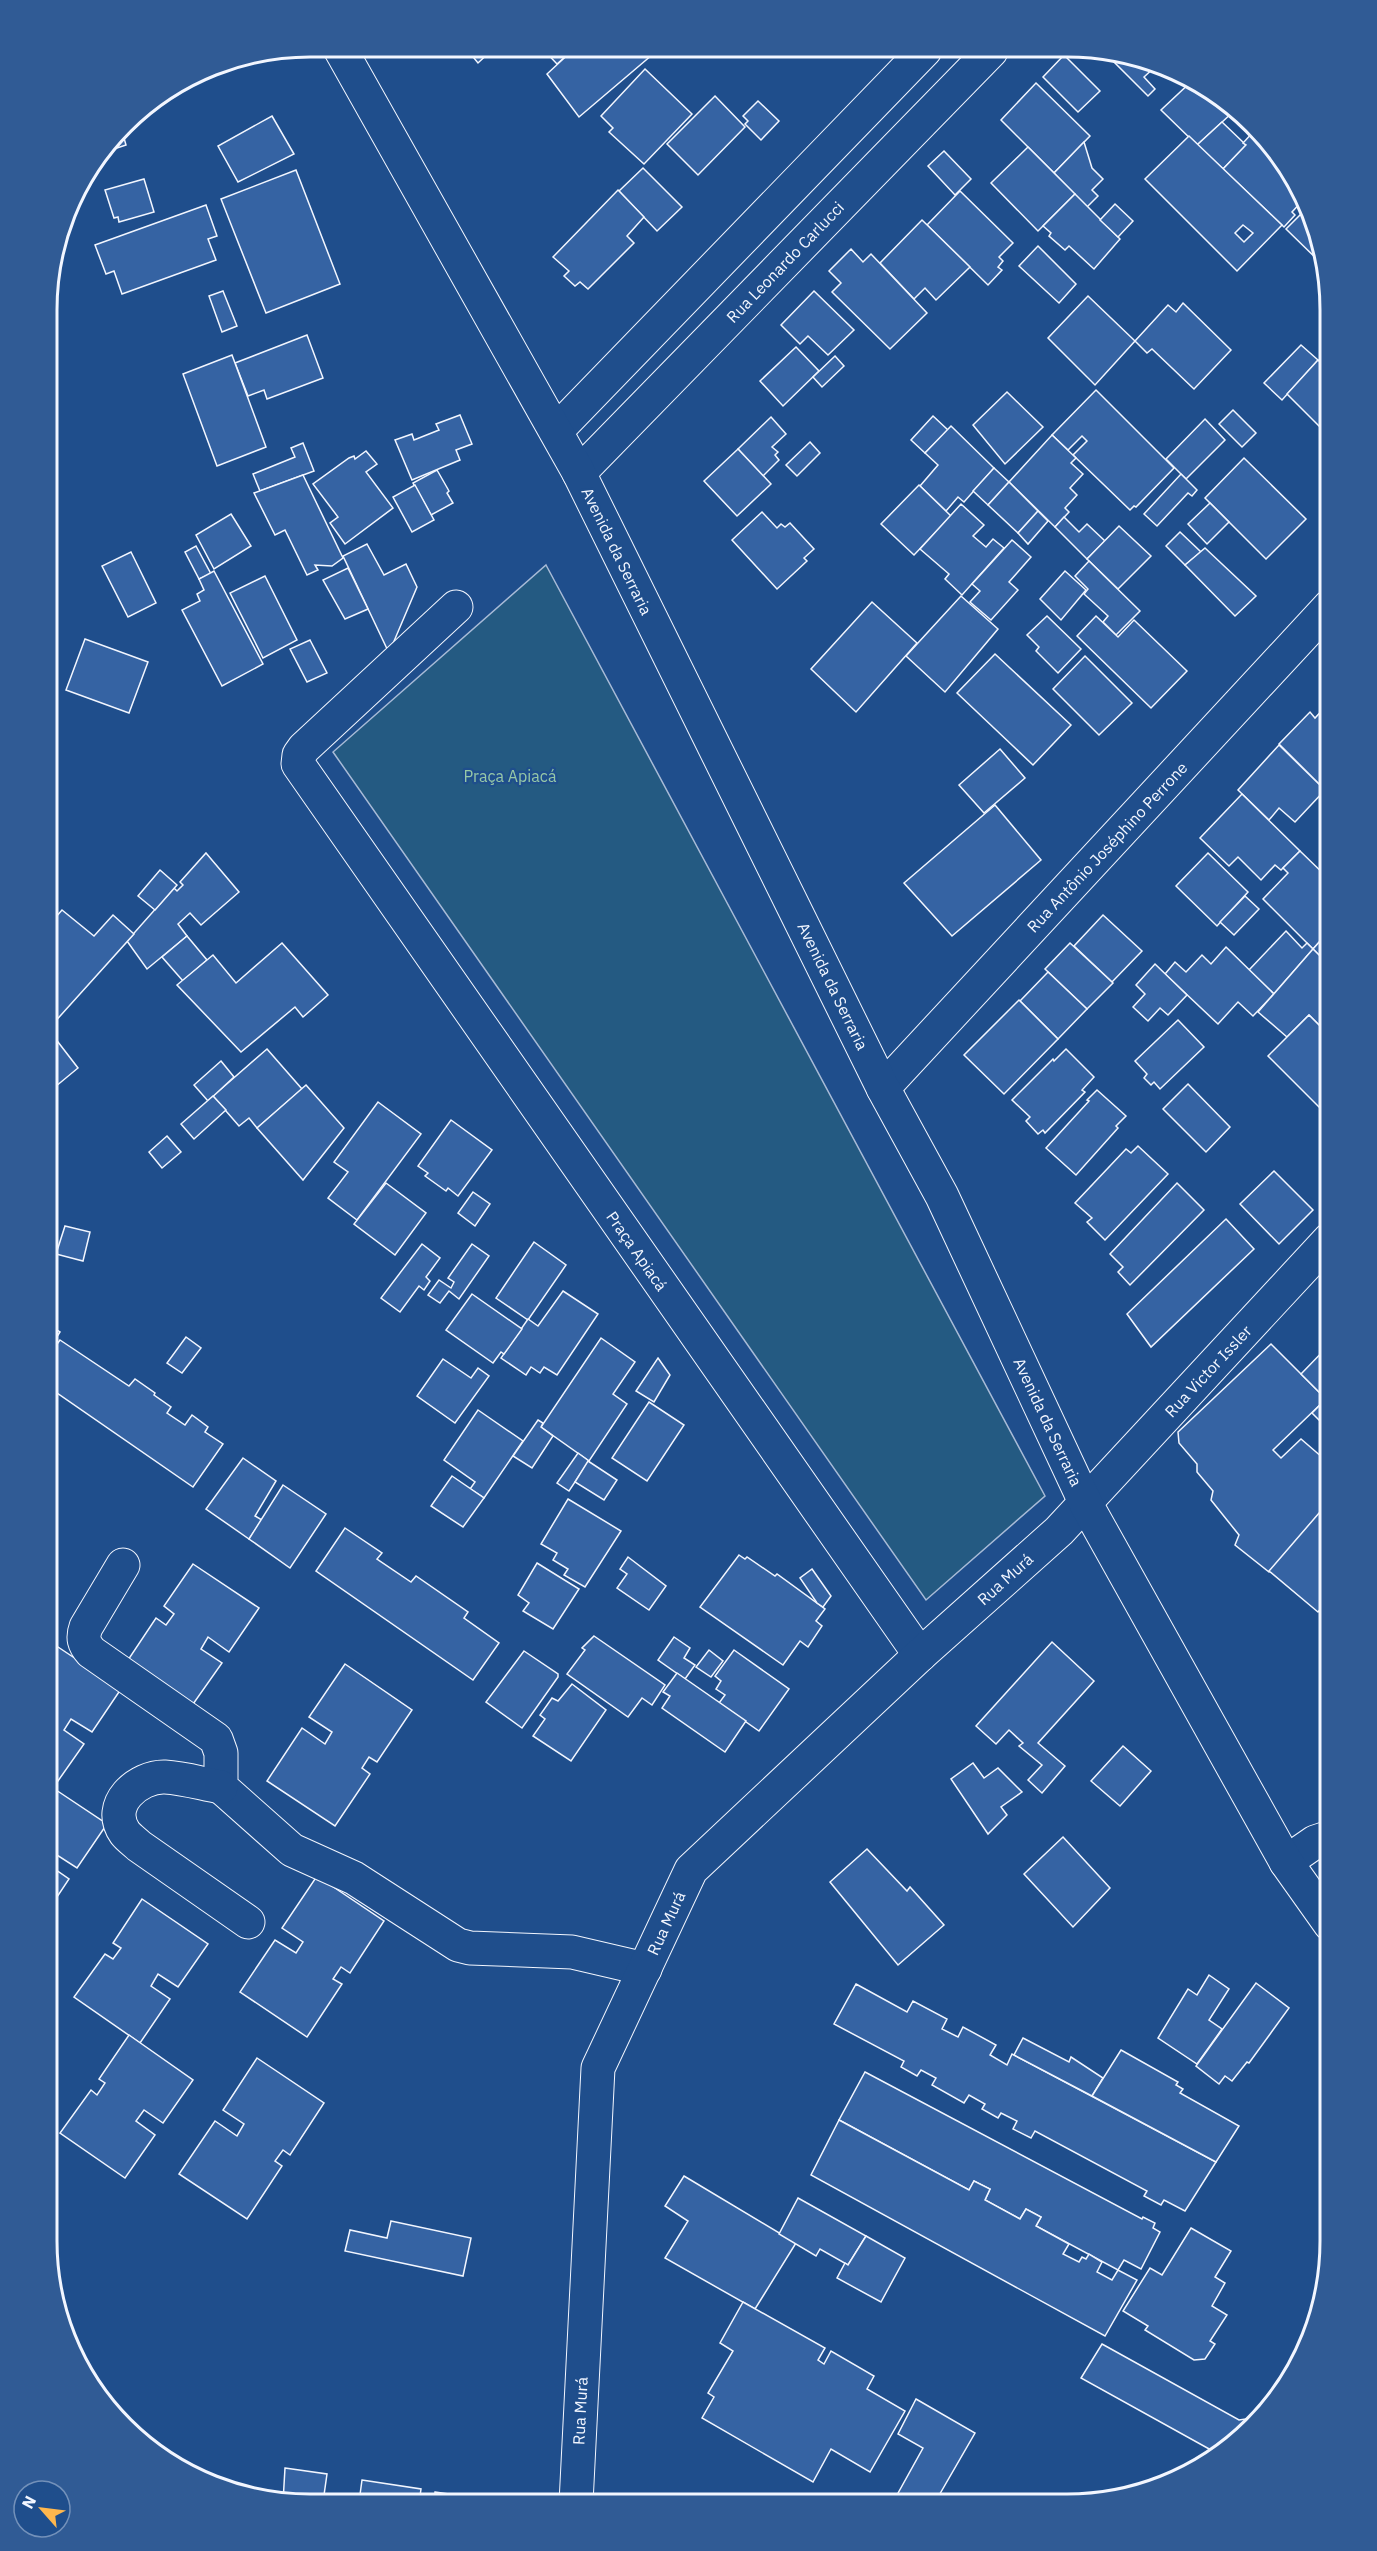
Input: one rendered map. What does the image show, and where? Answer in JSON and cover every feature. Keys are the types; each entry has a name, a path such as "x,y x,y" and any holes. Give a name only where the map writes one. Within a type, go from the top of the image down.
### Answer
{"street":[{"name":"Avenida da Serraria","path":"345,57 579,473 883,1088 942,1196 1086,1504 1286,1862 1320,1910"},
{"path":"556,431 918,57"},
{"name":"Rua Leonardo Carlucci","path":"579,473 985,57"},
{"name":"Praça Apiacá","path":"456,607 304,747 299,755 298,764 920,1655"},
{"name":"Rua Antônio Joséphino Perrone","path":"883,1088 1320,617"},
{"name":"Rua Victor Issler","path":"1086,1504 1320,1250"},
{"name":"Rua Murá","path":"576,2494 598,2068 691,1870 920,1655 1086,1504"},
{"path":"123,1565 86,1627 83,1636 85,1645 91,1652 216,1739 221,1753 221,1787"},
{"path":"248,1922 125,1832 119,1817 123,1799 136,1784 164,1777 221,1787 292,1850 354,1878 458,1945 471,1948 572,1952 645,1969"},
{"path":"1286,1862 1320,1841"}],"green space":[{"name":"Praça Apiacá","path":"546,565 1045,1496 926,1600 333,752"}],"building":[{"path":"473,57 484,57 478,63"},
{"path":"550,57 565,57 557,64"},
{"path":"565,57 650,57 579,117 547,74"},
{"path":"1062,57 1066,57 1100,91 1078,112 1043,77"},
{"path":"1113,61 1151,71 1144,77 1155,89 1148,96"},
{"path":"645,69 692,114 644,164 609,132 613,128 601,116"},
{"path":"1036,83 1090,136 1054,173 1001,120"},
{"path":"1186,87 1229,116 1197,145 1161,110"},
{"path":"715,96 745,127 698,175 667,144"},
{"path":"758,101 779,121 761,140 745,124 748,121 743,116"},
{"path":"272,116 294,154 238,182 218,146"},
{"path":"1222,122 1246,145 1223,169 1197,145"},
{"path":"1250,135 1268,156 1294,198 1298,206 1292,212 1295,215 1284,227 1223,169 1246,145 1243,143"},
{"path":"1189,136 1282,225 1237,271 1145,179","holes":["1243,225 1253,233 1244,242 1235,233"]},
{"path":"124,138 126,145 115,149"},
{"path":"1084,142 1092,168 1103,179 1092,190 1098,196 1087,207 1054,173"},
{"path":"1028,147 1075,194 1038,231 991,183"},
{"path":"944,151 971,179 955,195 928,166"},
{"path":"643,168 682,207 657,231 619,191"},
{"path":"296,170 340,284 266,313 221,199"},
{"path":"144,179 154,212 119,222 118,217 114,218 105,190"},
{"path":"618,190 644,217 627,236 634,243 588,289 580,282 575,286 564,276 569,271 553,257"},
{"path":"960,191 1013,243 999,257 1003,261 998,267 1002,270 988,285 927,225"},
{"path":"1075,194 1120,239 1094,269 1069,246 1065,250 1049,236 1051,233 1043,226"},
{"path":"1115,204 1133,221 1118,237 1100,220"},
{"path":"206,205 217,236 208,239 216,260 122,294 114,271 106,274 95,245"},
{"path":"1301,214 1314,256 1286,229"},
{"path":"922,220 970,267 936,300 925,288 914,299 880,263"},
{"path":"1038,246 1076,284 1059,303 1019,266"},
{"path":"851,249 863,262 871,254 927,313 890,349 832,292 841,283 829,271"},
{"path":"223,291 237,326 222,332 209,296"},
{"path":"814,291 854,330 828,355 808,336 800,344 781,325"},
{"path":"1088,296 1135,341 1095,385 1048,338"},
{"path":"1183,303 1231,350 1194,389 1152,349 1147,353 1135,341 1168,305 1176,312"},
{"path":"307,335 323,378 267,399 264,390 248,396 235,363"},
{"path":"1301,345 1318,360 1282,400 1264,383"},
{"path":"796,347 819,371 783,406 760,381"},
{"path":"232,355 266,447 217,466 183,374"},
{"path":"835,356 844,366 822,387 813,377"},
{"path":"1318,360 1320,362 1320,427 1287,394"},
{"path":"1096,390 1174,468 1136,507 1130,510 1073,455 1087,441 1082,436 1068,450 1052,435"},
{"path":"1007,392 1043,427 1005,464 973,425"},
{"path":"1233,410 1256,433 1242,447 1219,424"},
{"path":"460,415 472,444 456,450 460,460 412,480 395,440 412,434 414,440 439,430 436,424"},
{"path":"933,416 948,430 925,453 911,440"},
{"path":"771,417 786,434 772,447 778,452 775,455 779,460 763,476 738,449"},
{"path":"1205,419 1225,440 1186,479 1166,459"},
{"path":"951,426 994,468 964,502 958,497 946,511 920,486 938,465 925,453"},
{"path":"1052,435 1076,458 1071,463 1083,474 1070,488 1077,495 1065,508 1069,512 1055,527 1009,482"},
{"path":"810,442 820,453 797,476 786,465"},
{"path":"303,443 314,471 260,491 253,474 295,457 291,448"},
{"path":"738,449 771,484 737,516 704,481"},
{"path":"366,451 377,464 366,472 393,508 345,544 330,523 338,517 313,484 349,458 354,456 355,459"},
{"path":"1244,458 1306,519 1266,559 1205,498"},
{"path":"994,468 1009,482 988,505 973,491"},
{"path":"437,470 453,503 431,515 413,483"},
{"path":"1181,474 1197,490 1192,496 1188,493 1157,526 1144,514"},
{"path":"303,475 343,558 332,566 315,565 318,570 307,575 285,530 275,535 254,493"},
{"path":"1009,482 1038,511 1018,533 988,505"},
{"path":"415,485 434,520 412,532 393,497"},
{"path":"919,485 951,516 914,555 881,524"},
{"path":"1210,503 1229,522 1207,544 1188,524"},
{"path":"961,504 984,525 973,536 986,547 993,539 1004,548 962,595 945,579 949,574 920,549"},
{"path":"1038,511 1048,521 1028,544 1018,533"},
{"path":"762,512 777,528 781,524 785,527 790,523 814,549 804,558 807,561 777,589 732,540"},
{"path":"231,514 251,546 214,569 196,535"},
{"path":"1064,517 1079,532 1087,524 1105,541 1087,559 1055,527"},
{"path":"1119,526 1151,556 1118,589 1087,559"},
{"path":"1180,532 1201,552 1185,565 1166,546"},
{"path":"1012,540 1031,557 1009,582 1018,590 991,620 970,602 980,591 972,584"},
{"path":"367,544 384,575 406,564 417,587 389,653 343,556"},
{"path":"196,546 211,574 199,579 185,552"},
{"path":"1205,548 1256,596 1235,616 1185,565"},
{"path":"131,552 156,603 128,617 102,566"},
{"path":"1089,561 1140,611 1116,635 1103,622 1108,616 1084,594 1088,589 1075,576"},
{"path":"348,568 368,609 345,619 323,580"},
{"path":"214,571 263,664 222,686 182,610 200,601 197,594 204,590 199,579"},
{"path":"1065,571 1086,590 1061,620 1040,599"},
{"path":"265,576 297,640 263,658 230,593"},
{"path":"961,596 998,629 945,692 906,656"},
{"path":"872,602 917,643 856,712 811,669"},
{"path":"1047,616 1081,649 1058,673 1036,651 1039,647 1027,635"},
{"path":"1096,616 1118,637 1134,620 1187,671 1151,708 1077,636"},
{"path":"85,639 148,662 129,713 66,690"},
{"path":"310,640 327,673 307,682 290,649"},
{"path":"995,654 1071,725 1033,765 957,693"},
{"path":"1085,656 1132,703 1099,735 1053,689"},
{"path":"1310,712 1315,718 1320,713 1320,785 1279,744"},
{"path":"1279,745 1320,785 1320,795 1295,822 1279,808 1269,820 1238,790"},
{"path":"1000,749 1025,778 984,813 959,785"},
{"path":"1242,794 1300,851 1281,870 1275,865 1261,880 1238,857 1229,866 1200,838"},
{"path":"995,805 1041,860 952,936 904,883"},
{"path":"1300,851 1320,870 1320,941 1313,949 1263,899 1288,873 1283,868"},
{"path":"206,853 239,892 201,925 190,913 178,924 187,936 147,969 127,941 174,888 177,891 183,885 180,882"},
{"path":"1208,853 1248,892 1217,926 1176,886"},
{"path":"160,870 177,885 155,910 138,896"},
{"path":"1245,896 1259,909 1234,935 1220,922"},
{"path":"62,910 94,936 113,915 134,934 57,1019 57,916"},
{"path":"1103,915 1142,951 1112,982 1074,946"},
{"path":"1286,931 1302,948 1307,943 1313,949 1274,994 1249,970"},
{"path":"187,936 207,960 183,981 162,957"},
{"path":"1320,941 1320,956 1313,949"},
{"path":"282,943 328,995 303,1017 295,1007 241,1052 177,985 213,955 236,983"},
{"path":"1070,943 1113,983 1087,1009 1045,969"},
{"path":"1226,947 1274,994 1253,1016 1238,1002 1218,1024 1165,974 1175,962 1186,972 1202,955 1211,964"},
{"path":"1313,949 1320,956 1319,1025 1309,1015 1287,1037 1258,1012"},
{"path":"1155,964 1187,995 1168,1015 1160,1008 1148,1021 1133,1007 1145,994 1136,985"},
{"path":"1048,972 1087,1009 1058,1039 1020,1001"},
{"path":"1019,1000 1058,1039 1004,1094 964,1055"},
{"path":"1309,1015 1320,1026 1320,1108 1268,1056"},
{"path":"1178,1020 1204,1047 1160,1089 1154,1082 1151,1085 1144,1078 1147,1074 1135,1061"},
{"path":"57,1041 78,1068 57,1085"},
{"path":"267,1049 302,1089 257,1128 249,1118 239,1126 213,1096"},
{"path":"1066,1049 1094,1077 1082,1090 1085,1092 1045,1133 1043,1130 1038,1134 1026,1121 1030,1117 1012,1100"},
{"path":"221,1061 234,1077 208,1101 194,1085"},
{"path":"1188,1084 1230,1127 1206,1152 1163,1109"},
{"path":"306,1085 344,1128 303,1180 257,1128"},
{"path":"1097,1090 1126,1116 1076,1175 1046,1148"},
{"path":"213,1096 226,1110 194,1139 181,1124"},
{"path":"378,1102 421,1134 357,1220 328,1198 348,1172 334,1162"},
{"path":"451,1120 492,1150 458,1196 448,1188 446,1191 425,1176 428,1173 418,1166"},
{"path":"167,1136 181,1152 162,1168 149,1152"},
{"path":"1138,1146 1168,1174 1105,1240 1087,1222 1092,1218 1075,1203 1126,1149 1131,1153"},
{"path":"1274,1171 1313,1210 1279,1244 1240,1204"},
{"path":"386,1183 426,1213 395,1255 354,1224"},
{"path":"1177,1183 1204,1210 1130,1285 1118,1272 1123,1267 1110,1254"},
{"path":"473,1192 490,1204 475,1226 458,1213"},
{"path":"1226,1219 1254,1249 1151,1347 1127,1314"},
{"path":"65,1226 90,1232 83,1261 57,1254"},
{"path":"534,1242 566,1265 528,1320 496,1298"},
{"path":"422,1244 440,1258 426,1277 430,1281 424,1290 419,1286 400,1312 381,1298"},
{"path":"472,1244 489,1256 459,1299 449,1291 440,1303 428,1295 439,1280 451,1288 454,1282 448,1278"},
{"path":"563,1291 598,1314 557,1375 544,1367 540,1373 531,1367 526,1375 501,1358 528,1319 538,1326"},
{"path":"472,1294 522,1329 504,1354 501,1352 493,1363 446,1330"},
{"path":"186,1337 201,1348 182,1373 167,1363"},
{"path":"601,1338 635,1362 613,1394 627,1404 589,1461 541,1427"},
{"path":"60,1340 129,1386 135,1379 171,1407 167,1413 185,1425 192,1415 208,1427 205,1432 223,1444 193,1487 57,1393 57,1344"},
{"path":"1271,1344 1320,1393 1320,1405 1273,1450 1281,1458 1301,1439 1320,1455 1320,1513 1269,1572 1235,1545 1239,1535 1211,1500 1213,1491 1197,1472 1197,1464 1179,1443 1178,1432"},
{"path":"1320,1354 1320,1393 1301,1374"},
{"path":"658,1358 670,1375 654,1402 636,1391"},
{"path":"443,1359 471,1378 478,1368 489,1376 455,1423 417,1396"},
{"path":"649,1402 684,1425 647,1481 612,1458"},
{"path":"1320,1405 1320,1421 1312,1413"},
{"path":"478,1410 523,1441 484,1498 470,1489 475,1482 444,1460"},
{"path":"538,1420 543,1423 541,1427 553,1436 532,1468 513,1456"},
{"path":"578,1453 589,1461 569,1491 557,1483"},
{"path":"243,1458 276,1481 255,1516 262,1520 249,1539 206,1509"},
{"path":"588,1461 617,1480 604,1500 575,1482"},
{"path":"452,1476 484,1498 463,1527 431,1506"},
{"path":"283,1485 326,1514 290,1568 249,1539"},
{"path":"568,1499 621,1531 585,1587 564,1575 568,1569 553,1560 557,1553 541,1544"},
{"path":"1320,1512 1320,1610 1318,1612 1269,1571"},
{"path":"345,1528 382,1553 377,1559 411,1582 416,1576 468,1612 464,1618 499,1643 473,1680 316,1571"},
{"path":"739,1555 745,1559 747,1557 775,1576 777,1574 825,1609 816,1621 822,1626 808,1647 800,1641 783,1665 700,1607"},
{"path":"628,1557 666,1586 649,1610 617,1588 627,1574 620,1569"},
{"path":"537,1563 579,1589 553,1629 523,1611 529,1603 518,1595"},
{"path":"193,1564 259,1608 229,1652 208,1637 201,1649 222,1663 191,1707 126,1663 156,1618 166,1625 174,1614 164,1606"},
{"path":"812,1569 831,1596 823,1607 817,1603 800,1578"},
{"path":"594,1636 665,1685 652,1705 642,1698 628,1717 567,1674 585,1650 582,1648"},
{"path":"674,1637 690,1648 684,1658 695,1665 685,1679 658,1660"},
{"path":"1052,1642 1094,1681 1038,1743 1065,1766 1042,1793 1028,1780 1042,1765 1019,1746 1023,1743 1009,1730 996,1744 976,1726"},
{"path":"57,1646 121,1689 92,1732 71,1719 64,1730 84,1744 57,1782"},
{"path":"709,1650 723,1661 711,1677 696,1667"},
{"path":"734,1650 789,1689 759,1731 719,1703 725,1695 716,1689 721,1681 715,1676"},
{"path":"524,1651 558,1674 558,1677 522,1728 486,1702"},
{"path":"345,1664 412,1710 377,1762 369,1757 362,1768 370,1774 335,1826 267,1781 302,1728 325,1744 332,1732 309,1717"},
{"path":"677,1673 746,1721 725,1752 662,1708 670,1696 663,1692"},
{"path":"572,1684 606,1710 571,1761 533,1736 545,1719 540,1715 552,1698 558,1701"},
{"path":"1123,1746 1151,1771 1120,1806 1091,1781"},
{"path":"973,1763 984,1778 998,1768 1022,1792 1001,1807 1007,1815 988,1834 951,1779"},
{"path":"57,1791 107,1824 77,1868 57,1855"},
{"path":"1063,1837 1110,1888 1073,1927 1024,1874"},
{"path":"867,1849 907,1891 910,1887 944,1925 898,1965 830,1882"},
{"path":"57,1871 69,1879 57,1897"},
{"path":"317,1876 384,1921 350,1973 341,1967 333,1979 342,1984 307,2037 240,1992 275,1940 296,1953 303,1942 282,1928"},
{"path":"142,1899 208,1944 178,1987 158,1974 151,1986 170,1999 140,2043 74,1997 105,1954 113,1959 121,1948 113,1943"},
{"path":"1209,1975 1229,1989 1209,2020 1222,2029 1197,2064 1158,2038 1188,1989 1197,1995"},
{"path":"1256,1983 1289,2008 1249,2063 1247,2062 1232,2081 1225,2076 1219,2084 1196,2066"},
{"path":"856,1984 907,2012 913,2001 947,2019 942,2029 958,2037 963,2027 996,2045 990,2055 1007,2065 1012,2054 1216,2162 1185,2211 1164,2200 1161,2205 1144,2196 1147,2191 1035,2131 1031,2138 1013,2129 1017,2121 1001,2113 998,2118 982,2109 985,2104 969,2095 964,2103 932,2085 936,2078 921,2070 917,2076 901,2067 904,2061 834,2024"},
{"path":"129,2035 193,2080 163,2123 144,2110 136,2121 155,2135 125,2178 60,2133 91,2090 97,2095 105,2083 99,2079"},
{"path":"1023,2038 1069,2062 1071,2057 1103,2078 1092,2096 1014,2055"},
{"path":"1121,2050 1178,2082 1176,2085 1183,2089 1180,2093 1239,2126 1216,2162 1092,2096"},
{"path":"257,2058 324,2103 290,2155 283,2150 275,2161 282,2166 247,2219 179,2174 215,2121 237,2136 244,2124 223,2110"},
{"path":"865,2072 1142,2219 1143,2217 1155,2223 1153,2228 1160,2232 1141,2269 1124,2260 1118,2270 1036,2226 1041,2217 1026,2209 1020,2219 985,2200 990,2189 974,2181 969,2190 839,2120"},
{"path":"839,2120 969,2190 974,2181 990,2189 985,2200 1020,2219 1026,2209 1041,2217 1036,2226 1069,2244 1063,2254 1079,2262 1082,2257 1086,2259 1089,2254 1102,2262 1097,2272 1112,2280 1118,2270 1137,2280 1105,2336 811,2175"},
{"path":"684,2176 796,2243 755,2309 665,2258 688,2221 665,2206"},
{"path":"798,2198 866,2236 848,2265 820,2249 816,2256 779,2234"},
{"path":"391,2221 471,2238 463,2276 345,2251 350,2230 387,2238"},
{"path":"1191,2228 1231,2251 1215,2277 1225,2283 1212,2306 1227,2315 1210,2341 1215,2344 1205,2359 1194,2360 1145,2330 1148,2326 1123,2311 1150,2268 1162,2275"},
{"path":"866,2236 905,2258 881,2302 837,2278 845,2263 848,2265"},
{"path":"743,2302 825,2348 818,2360 824,2364 831,2351 874,2376 867,2389 905,2411 870,2472 831,2449 813,2482 702,2418 714,2397 708,2393 733,2351 720,2343"},
{"path":"1102,2344 1239,2420 1247,2419 1210,2450 1081,2378"},
{"path":"916,2399 975,2433 940,2494 898,2494 923,2448 898,2434"},
{"path":"285,2468 327,2474 324,2494 284,2492"},
{"path":"362,2480 421,2489 420,2494 360,2494"}]}
